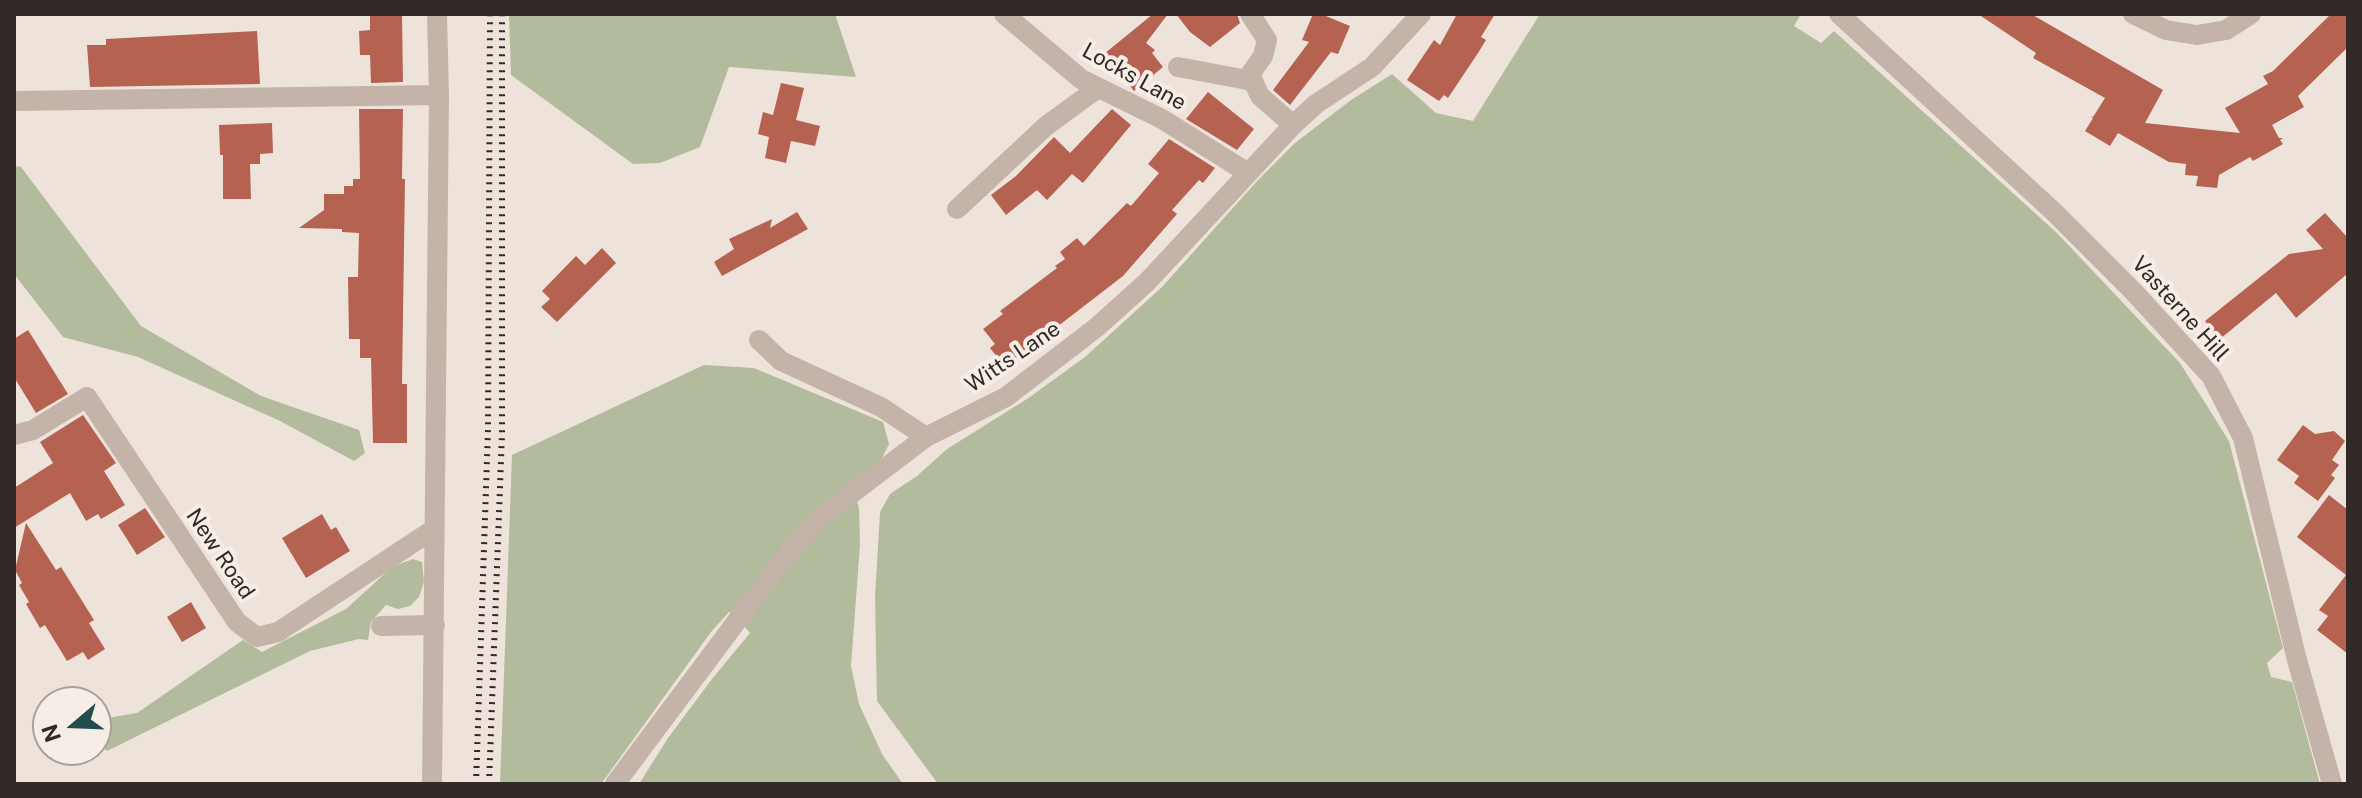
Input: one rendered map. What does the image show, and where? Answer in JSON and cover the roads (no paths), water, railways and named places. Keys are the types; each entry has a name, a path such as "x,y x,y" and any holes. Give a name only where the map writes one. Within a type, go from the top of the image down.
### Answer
{"street":[{"path":"432,784 439,95 437,14"},
{"name":"Locks Lane","path":"1004,14 1071,71 1098,88 1162,119 1248,173"},
{"path":"1250,14 1267,40 1263,56 1251,73 1253,81 1260,96 1293,125"},
{"name":"Witts Lane","path":"615,784 790,550 822,516 926,437 1006,397 1097,327 1147,282 1293,125 1316,104 1372,67 1421,14"},
{"name":"Vasterne Hill","path":"1839,14 2054,212 2133,291 2211,376 2243,438 2297,660 2332,784"},
{"path":"2133,14 2166,30 2197,35 2226,30 2251,14"},
{"path":"1178,67 1253,81"},
{"path":"957,209 1046,126 1098,88"},
{"path":"14,101 439,95"},
{"path":"759,340 781,361 881,407 926,437"},
{"name":"New Road","path":"14,435 33,430 87,397 237,622 257,637 278,632 434,529"},
{"path":"381,626 435,625"}],"railway":[{"path":"476,784 488,430 490,14"},
{"path":"489,784 502,433 502,14"}]}
